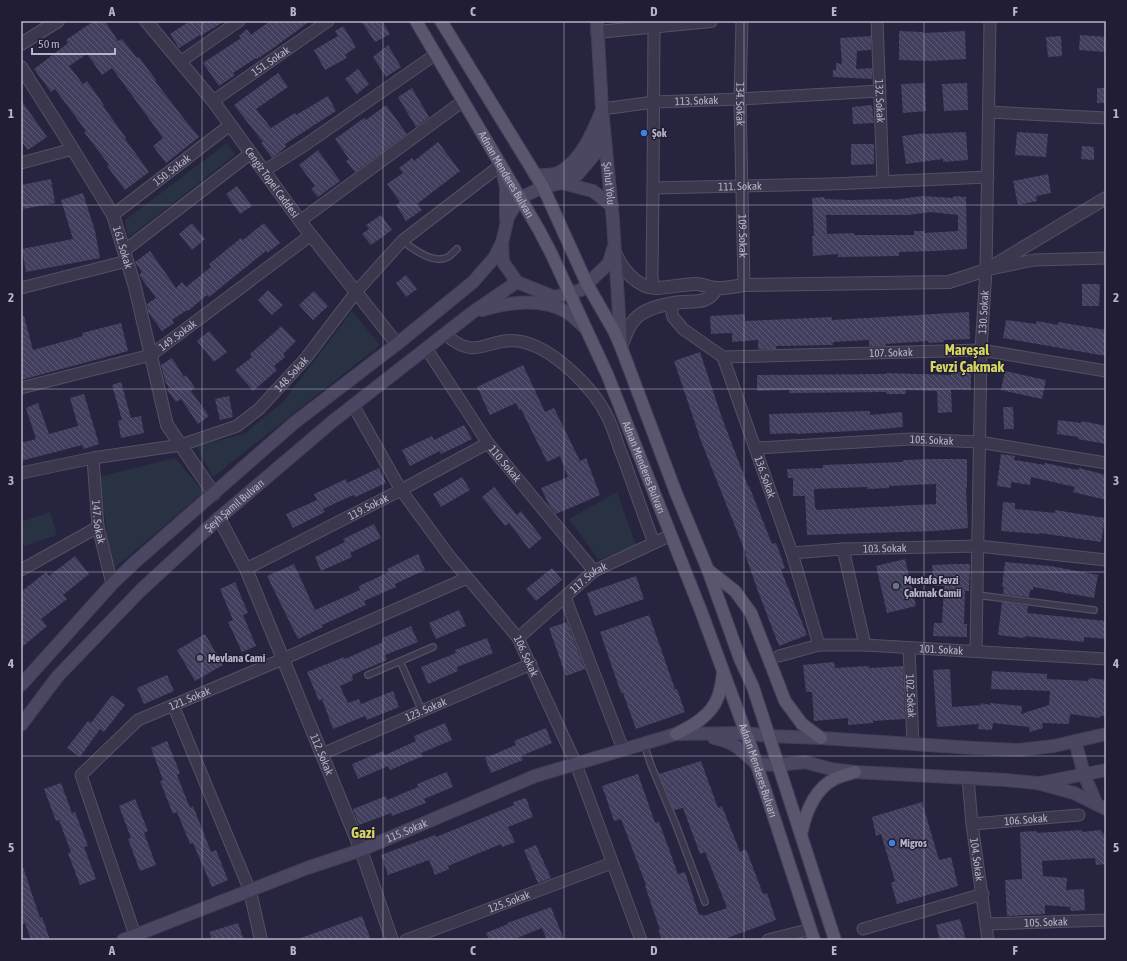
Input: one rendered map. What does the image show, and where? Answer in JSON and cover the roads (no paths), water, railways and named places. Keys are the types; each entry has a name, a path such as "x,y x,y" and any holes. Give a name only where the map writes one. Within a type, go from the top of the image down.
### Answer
{"main road":[{"name":"Adnan Menderes Bulvarı","path":"416,21 551,253 607,374 746,733 812,934"},
{"name":"Adnan Menderes Bulvarı","path":"441,21 543,188 587,284 614,331 621,347 676,493 708,570 740,659 753,687 835,940"},
{"name":"Şuhut Yolu","path":"597,27 602,109 612,206 621,347"},
{"path":"535,175 548,175 559,172 573,162 584,148 602,109"},
{"path":"597,121 595,154 577,175 562,183 543,188 520,198 508,217 505,227 502,243 503,262 517,282 554,297 581,290 609,263 615,247"},
{"path":"501,165 506,187 505,227"},
{"path":"562,183 593,191 612,206"},
{"path":"473,282 494,258 502,243"},
{"path":"473,282 503,262"},
{"name":"Şeyh Şamil Bulvarı","path":"21,685 112,584 134,563 294,423 397,344 473,282"},
{"name":"Şeyh Şamil Bulvarı","path":"21,726 58,676 140,591 219,518 353,405 473,312 517,282"},
{"path":"473,312 495,306 534,302 549,305 566,312 586,329"},
{"path":"708,570 735,591 750,613 785,701 802,724 821,738"},
{"path":"673,735 694,726 711,709 718,699 723,671"},
{"path":"673,735 746,733 769,736 1019,750 1054,746 1106,734"},
{"name":"115. Sokak","path":"123,940 307,868 361,850 535,776 673,735 711,737 726,740 739,748 756,764"},
{"path":"1075,741 1084,774 1101,806"},
{"path":"756,764 778,766 805,762 831,769 855,772 1037,783 1074,792 1101,806"},
{"path":"1037,783 1106,770"},
{"path":"801,836 809,810 825,785 835,778 855,772"}],"street":[{"path":"21,44 58,21"},
{"name":"Cengiz Topel Caddesi","path":"146,21 213,101 300,222 397,344"},
{"path":"180,62 239,21"},
{"name":"151. Sokak","path":"213,101 328,21"},
{"path":"597,27 654,27 711,21"},
{"name":"134. Sokak","path":"742,21 740,99 742,186"},
{"name":"132. Sokak","path":"877,21 883,181"},
{"name":"130. Sokak","path":"976,652 981,350 986,270 990,21"},
{"path":"653,283 654,27"},
{"path":"264,172 436,54"},
{"name":"161. Sokak","path":"21,68 113,215 135,287 152,355 167,425 214,494"},
{"name":"113. Sokak","path":"602,109 654,102 880,91"},
{"path":"300,222 463,101"},
{"path":"989,112 1106,118"},
{"name":"150. Sokak","path":"113,215 230,125"},
{"path":"21,163 73,149"},
{"path":"21,288 126,256 251,153"},
{"name":"148. Sokak","path":"21,473 93,458 181,445 237,426 259,409 306,358 356,292 402,241 501,165"},
{"name":"111. Sokak","path":"653,188 988,177"},
{"name":"109. Sokak","path":"742,186 744,285"},
{"path":"986,270 1106,198"},
{"name":"149. Sokak","path":"21,388 152,355 311,235"},
{"path":"615,247 618,261 625,271 635,280 654,288 698,284 716,288 744,285 949,282 986,270 1034,260 1106,258"},
{"path":"621,347 626,331 636,318 648,309 680,302 702,301 714,294 716,288"},
{"path":"670,304 673,317 683,329 723,357"},
{"path":"445,334 454,343 466,348 490,346 506,341 519,341 542,348 555,357 577,377 594,396 608,418 654,544"},
{"name":"110. Sokak","path":"426,348 488,443 594,571"},
{"name":"107. Sokak","path":"723,357 981,350 1106,371"},
{"name":"136. Sokak","path":"723,357 792,552 819,645"},
{"name":"106. Sokak","path":"353,405 401,490 450,557 518,638 576,764 641,940"},
{"name":"105. Sokak","path":"756,448 911,439 980,442 1106,463"},
{"name":"119. Sokak","path":"246,569 401,490 488,443"},
{"name":"147. Sokak","path":"93,458 98,527 112,584"},
{"name":"112. Sokak","path":"219,518 246,569 322,754 361,850 392,940"},
{"path":"21,570 98,527"},
{"name":"117. Sokak","path":"518,638 594,571 671,536"},
{"name":"103. Sokak","path":"792,552 843,549 978,546 1106,560"},
{"path":"843,549 865,645"},
{"name":"121. Sokak","path":"135,935 81,775 138,720 283,659 467,578"},
{"path":"565,597 623,749"},
{"name":"101. Sokak","path":"778,656 819,645 865,645 1106,659"},
{"name":"102. Sokak","path":"909,648 913,744"},
{"name":"123. Sokak","path":"322,754 530,664"},
{"path":"173,705 250,891 260,940"},
{"name":"104. Sokak","path":"968,778 972,824 988,940"},
{"name":"106. Sokak","path":"972,824 1079,815"},
{"name":"125. Sokak","path":"406,940 612,863"},
{"path":"863,929 982,894"},
{"name":"105. Sokak","path":"987,924 1106,920"},
{"path":"768,940 812,934"}],"lane":[{"path":"402,241 436,260 447,258 458,249"},
{"path":"977,595 1094,610"},
{"path":"368,675 433,647"},
{"path":"400,661 422,711"},
{"path":"644,744 705,902"}],"place":[{"name":"Şok","path":"644,133"},
{"name":"Mustafa Fevzi Çakmak Camii","path":"896,586"},
{"name":"Mevlana Cami","path":"200,658"},
{"name":"Migros","path":"892,843"}],"district":[{"name":"Mareşal Fevzi Çakmak","path":"967,358"},
{"name":"Gazi","path":"363,833"}]}
